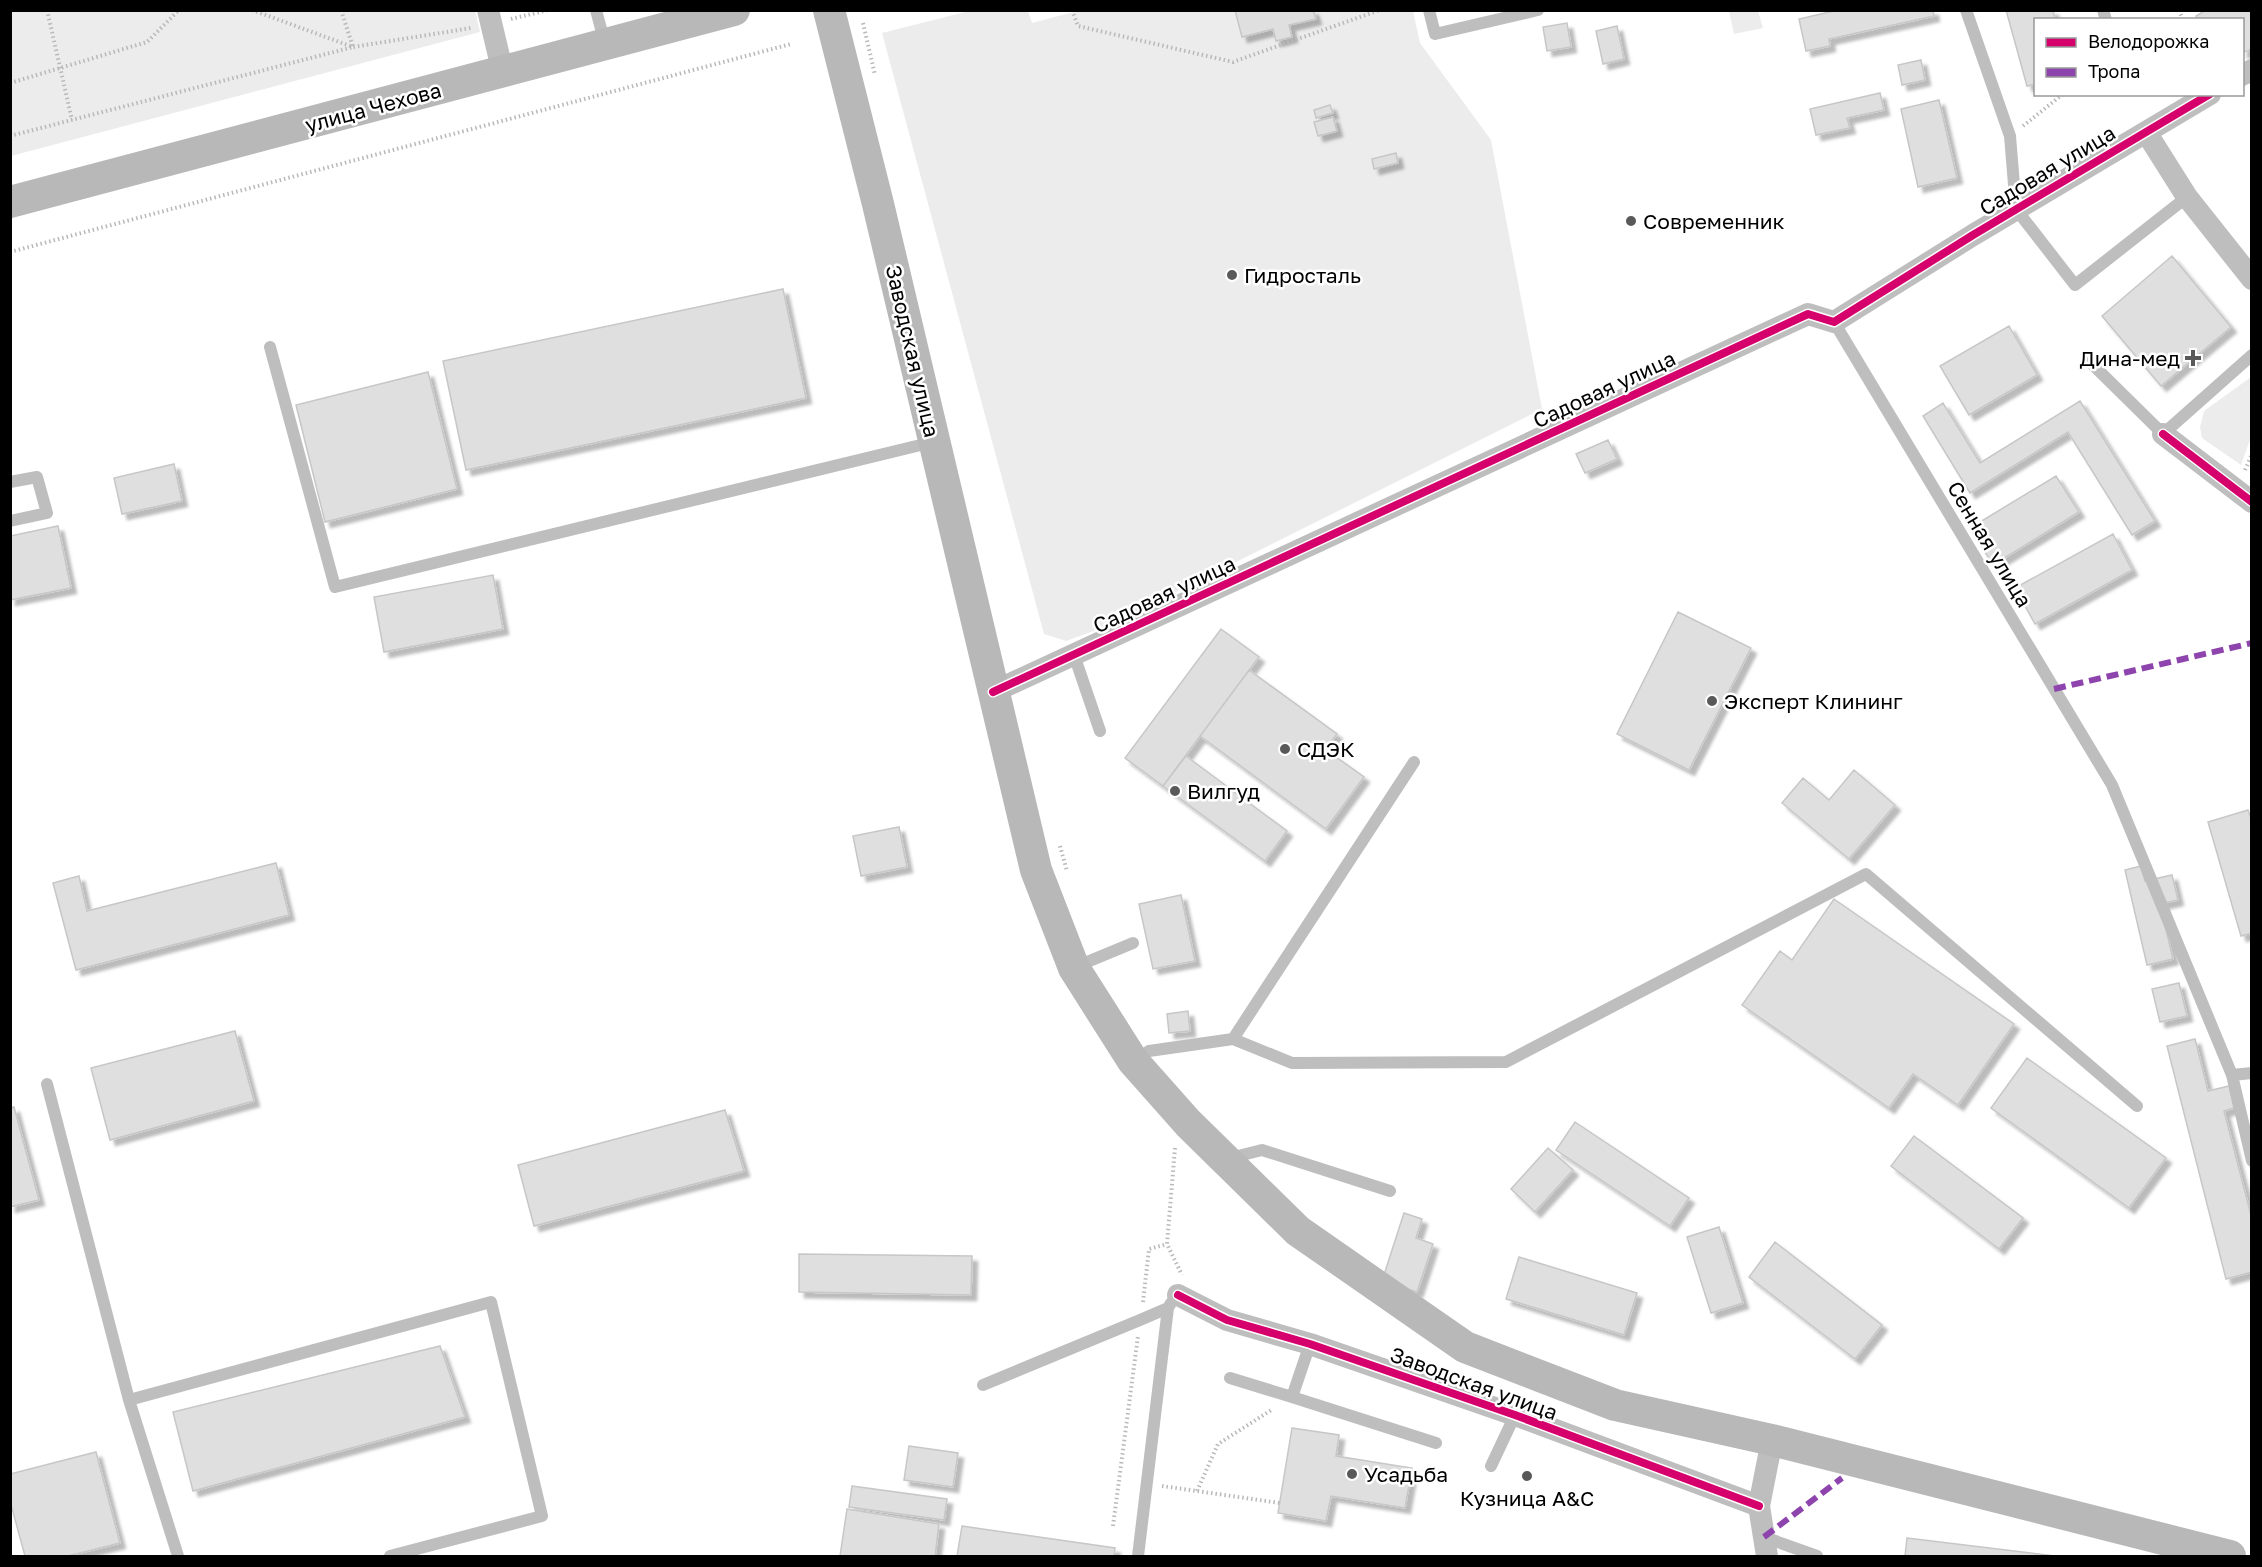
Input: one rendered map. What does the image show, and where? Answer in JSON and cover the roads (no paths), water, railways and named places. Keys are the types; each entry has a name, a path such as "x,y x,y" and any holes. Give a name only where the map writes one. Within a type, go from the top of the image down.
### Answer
{"main road":[{"name":"улица Чехова","path":"10,202 734,10"},
{"name":"Заводская улица","path":"829,10 878,204 1036,870 1074,968 1133,1061 1188,1123 1298,1231 1465,1347 1615,1405 1772,1440 2230,1557"}],"street":[{"path":"490,17 502,73"},
{"name":"Садовая улица","path":"993,692 1082,646 1808,314 1834,322 2016,209 2207,96"},
{"path":"2146,132 2187,197 2252,279"},
{"path":"2163,434 2252,502"},
{"name":"Заводская улица","path":"1180,1302 1227,1320 1310,1344 1515,1415 1759,1506"},
{"path":"1765,1547 1759,1506 1772,1440"}],"lane":[{"path":"596,10 605,45"},
{"path":"1429,10 1435,34 1538,10"},
{"path":"1966,10 2010,136 2016,209 2075,285 2187,197"},
{"name":"Сенная улица","path":"1834,322 2112,785 2232,1075 2252,1161"},
{"path":"270,347 335,587 934,441"},
{"path":"2090,362 2163,434 2252,356"},
{"path":"10,482 37,477 47,513 10,521"},
{"path":"1082,646 1100,731"},
{"path":"1233,1040 1414,762"},
{"path":"1133,1061 1149,1051 1233,1040 1292,1063 1506,1062 1866,874 2138,1106"},
{"path":"1074,968 1133,943"},
{"path":"2232,1075 2252,1073"},
{"path":"47,1084 129,1400 178,1557"},
{"path":"1225,1159 1262,1150 1390,1191"},
{"path":"129,1400 491,1302 543,1516 390,1557"},
{"path":"983,1385 1180,1302"},
{"path":"1138,1557 1146,1484 1180,1302"},
{"path":"1292,1398 1310,1344"},
{"path":"1230,1378 1436,1443"},
{"path":"1491,1466 1515,1415"},
{"path":"1765,1547 1817,1557"}],"place":[{"name":"Современник","path":"1631,221"},
{"name":"Гидросталь","path":"1232,275"},
{"name":"Дина-мед","path":"2193,358"},
{"name":"Эксперт Клининг","path":"1712,701"},
{"name":"СДЭК","path":"1285,749"},
{"name":"Вилгуд","path":"1175,791"},
{"name":"Усадьба","path":"1352,1474"},
{"name":"Кузница А&С","path":"1527,1476"}]}
